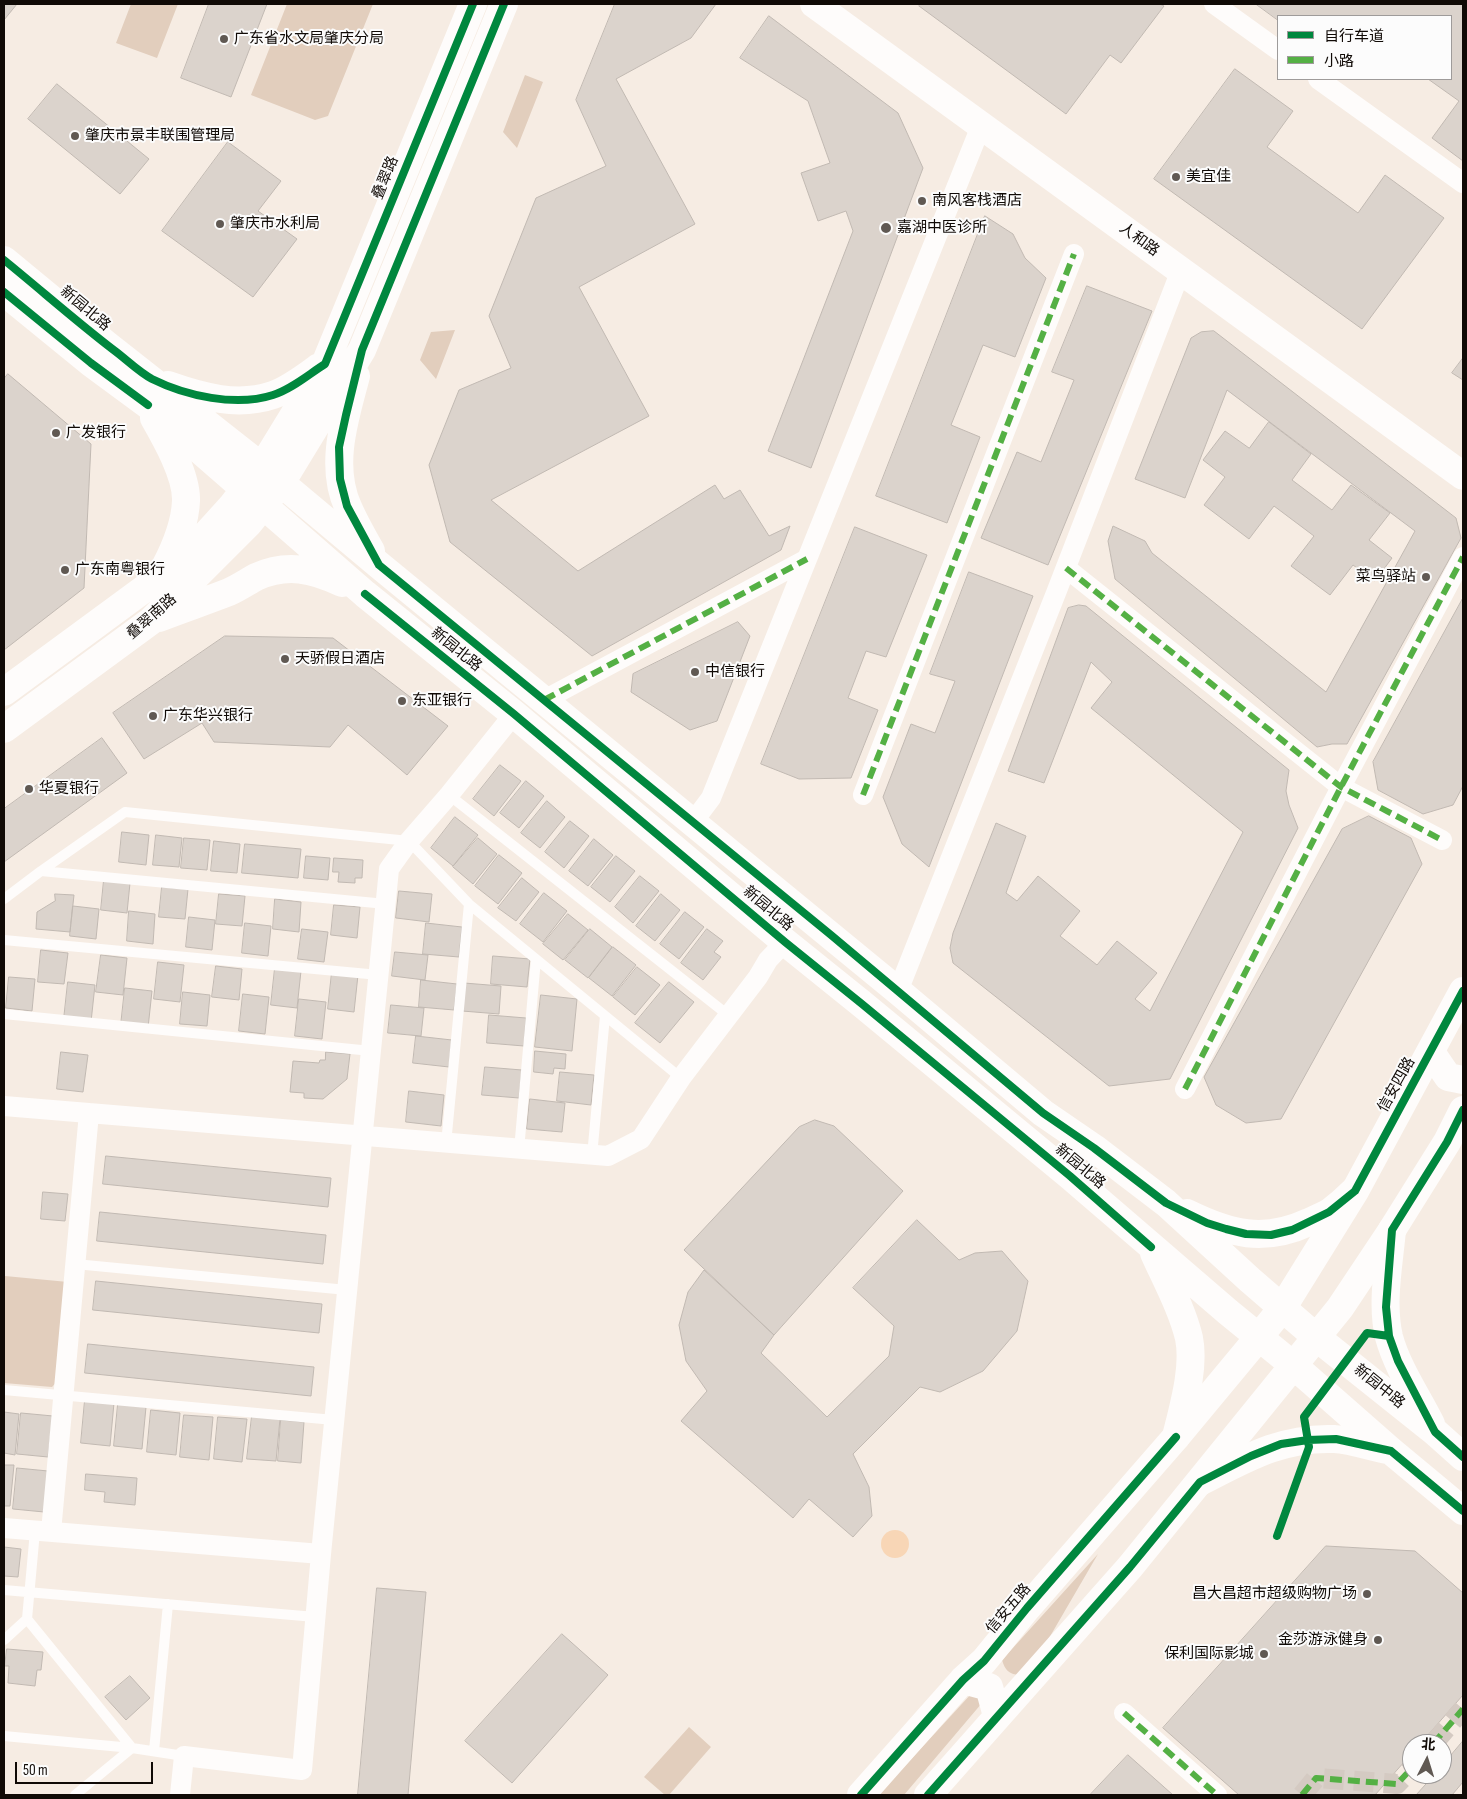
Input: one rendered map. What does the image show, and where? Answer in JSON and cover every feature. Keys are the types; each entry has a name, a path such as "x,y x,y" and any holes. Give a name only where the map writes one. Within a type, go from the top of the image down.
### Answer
{"main road":[{"name":"叠翠路","path":"272,475 325,364 473,4"},
{"path":"379,565 347,506 340,479 339,447 362,350 504,4"},
{"name":"人和路","path":"814,4 1463,476"},
{"name":"新园北路","path":"4,260 99,354 148,406 365,594 514,714 785,942 1070,1176 1151,1247 1293,1365"},
{"path":"358,282 385,294"},
{"name":"新园北路","path":"4,292 99,354 151,378 430,605 1043,1113 1094,1148 1166,1203 1250,1280 1282,1306"},
{"path":"272,475 362,350"},
{"path":"151,378 184,391 213,399 232,401 254,400 274,395 292,386 325,364"},
{"path":"148,406 180,470 186,499 178,541 159,578"},
{"name":"叠翠南路","path":"4,692 159,578 202,539 254,497 272,475"},
{"name":"叠翠南路","path":"4,729 151,621 250,523 254,497"},
{"path":"133,597 151,621 231,591 257,577 277,571 303,569 322,573 365,594"},
{"path":"409,630 430,605"},
{"name":"信安四路","path":"1259,1337 1282,1306 1355,1191 1463,991"},
{"path":"1431,1052 1448,1077 1463,1080"},
{"path":"928,1795 1130,1567 1340,1308 1447,1142 1463,1110"},
{"path":"1070,1176 1085,1169 1091,1162 1094,1148"},
{"path":"1166,1203 1207,1223 1226,1229 1246,1234 1271,1234 1292,1230 1329,1212 1355,1191"},
{"path":"1392,1230 1386,1307 1389,1336 1398,1361 1435,1432"},
{"path":"1151,1247 1181,1314 1189,1340 1190,1360 1186,1392 1176,1437"},
{"name":"新园中路","path":"1282,1306 1316,1337 1435,1432 1463,1457"},
{"name":"信安五路","path":"861,1795 963,1680 984,1661 1027,1608 1176,1437 1259,1337"},
{"path":"1293,1365 1463,1511"},
{"path":"1200,1482 1251,1456 1282,1444 1308,1440 1336,1439 1391,1451"},
{"path":"963,1680 989,1687 997,1716"}],"street":[{"path":"1214,4 1277,49"},
{"path":"1319,80 1463,183"},
{"path":"693,822 711,798 981,126"},
{"path":"863,795 1074,254"},
{"path":"898,991 1066,568 1181,270"},
{"path":"1184,1089 1341,786 1463,558"},
{"path":"544,700 807,559"},
{"path":"1066,568 1341,786 1442,840"},
{"path":"180,1795 184,1756 302,1770 315,1616 389,869 409,841 450,795 514,714"},
{"path":"4,1106 608,1156 641,1139 681,1078 758,977 768,960 785,942"},
{"path":"43,1532 63,1396 89,1113"},
{"path":"4,1528 321,1554"},
{"path":"1124,1714 1217,1795"}],"lane":[{"path":"450,795 728,1015"},
{"path":"4,899 41,870 125,812 409,841 469,904 681,1078"},
{"path":"41,870 386,904"},
{"path":"446,1144 469,904"},
{"path":"4,940 378,975"},
{"path":"519,1150 536,959"},
{"path":"4,1014 371,1051"},
{"path":"592,1156 605,1016"},
{"path":"75,1264 347,1290"},
{"path":"4,1390 334,1420"},
{"path":"43,1532 29,1592 28,1619 132,1748"},
{"path":"4,1590 315,1616"},
{"path":"154,1751 168,1604"},
{"path":"4,1640 28,1619"},
{"path":"4,1736 132,1748 184,1756"},
{"path":"74,1795 132,1748"}],"shaded area":[{"path":"131,4 178,4 157,58 116,43"},
{"path":"287,4 373,4 328,116 315,120 251,95"},
{"path":"525,75 543,82 517,148 503,132"},
{"path":"455,330 436,379 420,360 431,332"},
{"path":"5,1276 68,1282 61,1377 52,1387 4,1383"},
{"path":"895,1530 905,1534 909,1544 905,1554 895,1558 885,1554 881,1544 885,1534"},
{"path":"1098,1554 1045,1645 1019,1675 1008,1671 1002,1660"},
{"path":"972,1693 979,1694 982,1703 904,1795 878,1795"},
{"path":"689,1727 711,1747 669,1795 665,1795 644,1777"}],"building":[{"path":"4,4 17,4 4,20"},
{"path":"209,4 267,4 231,97 181,78"},
{"path":"615,4 716,4 691,38 616,79 695,224 579,287 649,416 491,500 578,571 715,485 724,499 740,490 769,536 790,526 781,550 592,656 450,542 429,465 459,390 511,368 489,316 536,198 606,166 576,100"},
{"path":"921,4 1160,4 1164,6 1121,63 1110,55 1066,114 919,6"},
{"path":"1256,4 1463,4 1463,161 1432,138 1459,101 1429,80 1452,80 1452,15 1277,15 1277,19"},
{"path":"769,16 898,113 923,168 811,468 768,451 853,231 846,211 818,221 801,173 830,163 808,101 740,58"},
{"path":"1235,69 1293,111 1267,147 1358,213 1385,175 1444,218 1362,329 1154,179"},
{"path":"57,84 149,159 120,194 28,119"},
{"path":"228,142 281,181 258,211 297,239 253,297 162,231"},
{"path":"985,216 1013,234 1025,258 1046,278 1015,357 983,345 951,425 980,437 947,523 876,496"},
{"path":"1087,286 1152,311 1048,565 981,538 1017,452 1041,462 1074,380 1052,372"},
{"path":"1214,331 1456,518 1461,538 1347,744 1317,747 1115,579 1108,541 1113,526 1145,541 1152,553 1326,692 1415,531 1227,390 1185,498 1135,479 1191,338 1201,332"},
{"path":"1463,358 1463,380 1452,373"},
{"path":"8,374 91,444 84,588 4,650 4,379"},
{"path":"1269,422 1311,454 1292,480 1332,510 1351,485 1390,513 1369,540 1392,558 1375,581 1353,565 1330,595 1291,566 1314,536 1274,506 1249,539 1204,505 1225,477 1203,460 1225,431 1249,448"},
{"path":"855,527 927,555 886,657 866,651 848,698 878,710 851,778 799,779 761,764"},
{"path":"969,572 1033,596 929,867 902,844 883,797 911,724 935,733 955,681 930,674"},
{"path":"1463,598 1463,786 1453,805 1423,814 1378,790 1373,762"},
{"path":"1079,605 1086,606 1289,770 1286,791 1298,828 1170,1079 1109,1086 953,963 950,948 953,933 996,823 1026,836 1006,893 1017,901 1038,876 1080,911 1060,936 1097,965 1117,941 1157,973 1135,999 1150,1011 1243,832 1091,708 1112,682 1091,662 1044,783 1008,771 1068,608"},
{"path":"738,622 750,636 717,721 690,730 631,692 633,674"},
{"path":"225,636 333,638 448,726 407,775 348,725 330,747 214,742 202,723 144,759 113,713"},
{"path":"102,738 127,773 4,862 4,809"},
{"path":"500,765 521,781 494,816 473,799"},
{"path":"526,781 544,796 519,828 500,813"},
{"path":"547,801 565,817 540,848 521,833"},
{"path":"1369,816 1411,838 1422,864 1281,1119 1246,1123 1216,1105 1204,1077 1342,829"},
{"path":"455,817 478,835 453,866 431,848"},
{"path":"570,821 589,836 564,868 545,852"},
{"path":"122,832 149,835 146,865 119,862"},
{"path":"156,835 182,838 179,867 153,865"},
{"path":"184,838 210,840 207,870 181,868"},
{"path":"478,838 497,854 473,884 453,867"},
{"path":"594,839 613,855 588,886 569,871"},
{"path":"214,841 240,844 237,873 211,871"},
{"path":"245,844 301,849 298,878 242,873"},
{"path":"499,855 522,873 498,904 475,886"},
{"path":"306,856 330,858 328,880 304,878"},
{"path":"616,856 635,871 610,902 591,887"},
{"path":"334,858 363,860 362,878 355,878 355,883 338,882 339,872 333,872"},
{"path":"640,876 659,891 633,923 615,907"},
{"path":"522,878 539,892 516,921 498,908"},
{"path":"104,880 130,883 127,913 101,910"},
{"path":"162,887 188,889 185,919 159,917"},
{"path":"399,891 432,894 429,922 396,918"},
{"path":"544,893 567,911 543,942 520,924"},
{"path":"55,894 74,895 70,932 36,929 37,912 55,901"},
{"path":"219,894 245,896 242,926 216,924"},
{"path":"661,894 680,910 655,941 636,926"},
{"path":"275,899 301,902 299,932 273,929"},
{"path":"334,905 360,907 357,938 331,935"},
{"path":"73,906 99,909 96,939 70,936"},
{"path":"129,911 155,914 153,944 127,941"},
{"path":"685,912 704,927 679,959 660,944"},
{"path":"568,914 588,930 563,960 543,944"},
{"path":"189,917 215,920 212,950 186,947"},
{"path":"245,923 271,926 268,956 242,953"},
{"path":"426,923 462,927 459,957 423,954"},
{"path":"302,929 328,932 324,962 298,959"},
{"path":"590,929 612,947 588,978 565,960"},
{"path":"707,929 723,941 714,952 721,957 703,980 681,963"},
{"path":"613,947 636,965 612,996 589,978"},
{"path":"41,950 68,953 64,984 38,982"},
{"path":"395,952 428,955 425,980 392,976"},
{"path":"101,955 127,958 123,995 96,992"},
{"path":"493,956 530,959 527,987 491,984"},
{"path":"158,962 184,965 180,1002 154,999"},
{"path":"216,966 242,969 239,1000 212,997"},
{"path":"637,967 660,985 635,1015 613,997"},
{"path":"275,968 301,971 297,1008 271,1005"},
{"path":"332,972 358,975 354,1012 328,1009"},
{"path":"9,977 35,979 32,1011 6,1008"},
{"path":"421,980 457,984 454,1010 419,1007"},
{"path":"68,982 95,985 91,1022 64,1019"},
{"path":"669,982 694,1002 660,1043 635,1023"},
{"path":"464,983 501,986 499,1014 462,1011"},
{"path":"125,988 152,991 148,1028 121,1025"},
{"path":"183,992 210,995 207,1026 180,1024"},
{"path":"243,994 269,997 265,1034 239,1031"},
{"path":"541,995 577,999 572,1051 535,1047"},
{"path":"299,999 326,1002 322,1039 295,1036"},
{"path":"391,1005 424,1008 421,1036 388,1033"},
{"path":"489,1015 526,1018 524,1046 487,1043"},
{"path":"416,1036 452,1040 449,1067 413,1063"},
{"path":"535,1051 566,1054 565,1069 554,1068 553,1074 534,1072"},
{"path":"61,1052 88,1055 83,1092 57,1089"},
{"path":"326,1052 350,1054 347,1079 323,1099 304,1098 304,1093 290,1092 293,1061 319,1063 320,1060 325,1060"},
{"path":"485,1067 522,1070 519,1098 482,1095"},
{"path":"560,1072 594,1075 591,1105 557,1101"},
{"path":"409,1091 444,1095 441,1126 406,1122"},
{"path":"530,1099 565,1103 562,1132 527,1129"},
{"path":"815,1120 834,1126 903,1191 774,1335 684,1250 799,1127"},
{"path":"106,1156 331,1178 328,1207 103,1184"},
{"path":"43,1192 68,1194 65,1221 41,1219"},
{"path":"100,1212 326,1235 323,1264 97,1241"},
{"path":"917,1220 959,1260 975,1253 1002,1251 1028,1281 1017,1331 983,1371 940,1392 920,1387 853,1454 869,1487 872,1516 853,1537 809,1499 793,1518 681,1421 707,1391 686,1361 679,1325 688,1292 704,1270 774,1335 761,1353 827,1417 889,1356 894,1326 853,1288"},
{"path":"96,1281 322,1304 319,1333 93,1310"},
{"path":"88,1344 314,1367 311,1396 85,1373"},
{"path":"85,1400 114,1403 110,1446 81,1443"},
{"path":"118,1404 146,1407 142,1449 114,1446"},
{"path":"151,1410 180,1413 176,1455 147,1452"},
{"path":"4,1412 19,1414 15,1455 4,1453"},
{"path":"21,1413 53,1416 48,1457 17,1454"},
{"path":"184,1415 213,1417 209,1460 180,1457"},
{"path":"252,1416 280,1419 276,1461 247,1459"},
{"path":"218,1417 247,1419 242,1462 214,1459"},
{"path":"281,1420 304,1422 301,1463 278,1461"},
{"path":"4,1465 14,1465 10,1506 4,1506"},
{"path":"17,1468 48,1471 44,1512 13,1509"},
{"path":"86,1474 137,1478 135,1505 104,1502 105,1492 85,1490"},
{"path":"1326,1546 1415,1551 1463,1593 1463,1695 1429,1734 1402,1734 1402,1764 1375,1795 1239,1795 1163,1728"},
{"path":"4,1547 21,1549 18,1577 4,1576"},
{"path":"377,1588 426,1592 408,1795 358,1795"},
{"path":"562,1634 608,1675 512,1783 465,1741"},
{"path":"7,1649 43,1652 41,1670 37,1670 35,1686 8,1683 9,1666 5,1666"},
{"path":"130,1676 150,1698 126,1720 105,1697"},
{"path":"1463,1741 1463,1782 1452,1795 1416,1795 1426,1784 1452,1784 1452,1754"},
{"path":"1128,1755 1173,1795 1090,1795"}],"tunnel":[{"path":"1442,1734 1463,1709"},
{"path":"1302,1795 1316,1778 1397,1784 1402,1779"}],"marked path":[{"path":"863,795 1074,254"},
{"path":"1185,1089 1341,787 1463,557"},
{"path":"544,700 807,559"},
{"path":"1066,568 1341,787 1442,840"},
{"path":"1442,1734 1463,1709"},
{"path":"1124,1713 1217,1795"},
{"path":"1302,1795 1316,1778 1397,1784 1402,1779"}],"cycle path":[{"path":"4,260 138,369 165,385 195,395 227,400 259,398 287,389 325,364 473,4"},
{"path":"504,4 362,350 346,415 339,447 340,479 347,506 379,565 831,935 1043,1113 1094,1148 1166,1203 1207,1223 1246,1234 1271,1235 1292,1230 1329,1212 1355,1191 1463,991"},
{"path":"4,292 91,363 148,405"},
{"path":"365,594 514,714 785,942 1070,1176 1151,1247"},
{"path":"1463,1110 1447,1142 1392,1230 1386,1307 1389,1336 1398,1361 1435,1432 1463,1457"},
{"path":"1277,1536 1309,1447 1304,1417 1367,1333 1389,1336"},
{"path":"861,1795 963,1680 984,1661 1027,1608 1176,1437"},
{"path":"928,1795 1130,1567 1200,1482 1251,1456 1281,1444 1308,1440 1336,1439 1391,1451 1463,1511"}],"place":[{"name":"广东省水文局肇庆分局","path":"224,39"},
{"name":"肇庆市景丰联围管理局","path":"75,136"},
{"name":"美宜佳","path":"1176,177"},
{"name":"南风客栈酒店","path":"922,201"},
{"name":"肇庆市水利局","path":"220,224"},
{"name":"嘉湖中医诊所","path":"886,228"},
{"name":"广发银行","path":"56,433"},
{"name":"广东南粤银行","path":"65,570"},
{"name":"菜鸟驿站","path":"1426,577"},
{"name":"天骄假日酒店","path":"285,659"},
{"name":"中信银行","path":"695,672"},
{"name":"东亚银行","path":"402,701"},
{"name":"广东华兴银行","path":"153,716"},
{"name":"华夏银行","path":"29,789"},
{"name":"昌大昌超市超级购物广场","path":"1367,1594"},
{"name":"金莎游泳健身","path":"1378,1640"},
{"name":"保利国际影城","path":"1264,1654"}]}
